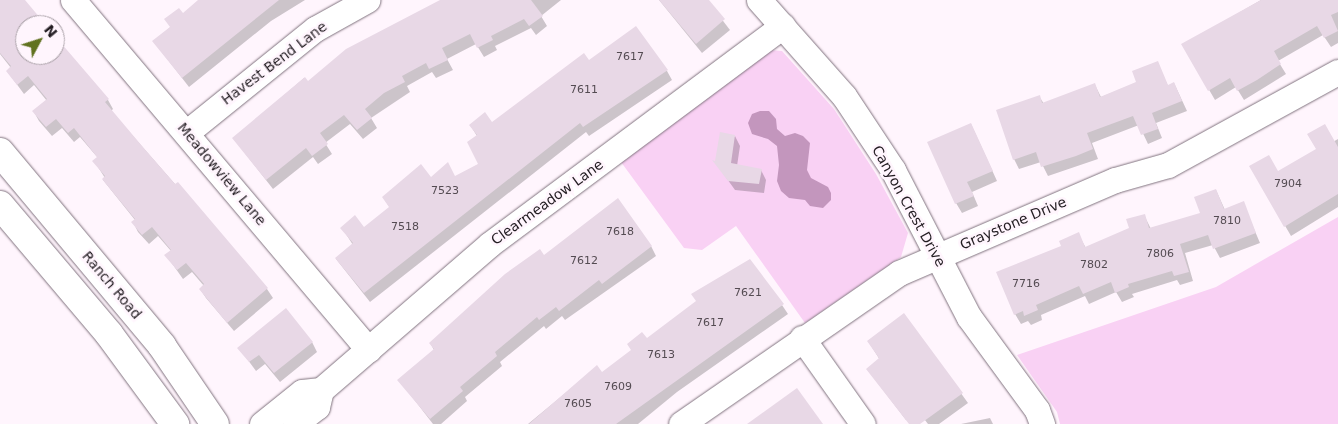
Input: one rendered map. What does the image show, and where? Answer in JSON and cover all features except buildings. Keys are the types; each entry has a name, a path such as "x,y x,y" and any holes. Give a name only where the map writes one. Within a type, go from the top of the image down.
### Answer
{"main road":[{"name":"Ranch Road","path":"0,152 162,346 215,424"},
{"path":"0,205 109,334 175,424"}],"street":[{"name":"Meadowview Lane","path":"73,0 369,350"},
{"name":"Havest Bend Lane","path":"186,133 242,84 315,29 367,0"},
{"name":"Canyon Crest Drive","path":"759,0 844,96 893,170 969,317 1037,410 1042,424"},
{"name":"Clearmeadow Lane","path":"262,424 302,392 321,390 490,244 783,26"},
{"name":"Graystone Drive","path":"682,424 802,338 899,273 1115,180 1168,165 1338,72"},
{"path":"802,338 862,424"},
{"name":"Clearmeadow Lane","path":"295,424 317,406 321,390"}],"shaded area":[{"path":"770,50 782,51 834,109 876,174 908,233 901,257 805,323 736,226 702,250 684,248 621,162"},
{"path":"760,111 769,111 776,119 777,129 785,136 795,133 803,136 810,143 807,170 811,178 828,187 831,193 831,200 823,208 810,206 805,200 789,198 781,191 777,181 779,165 777,146 768,139 752,134 748,123 752,114"},
{"path":"1338,217 1338,424 1060,424 1057,412 1017,355 1216,287"}]}
